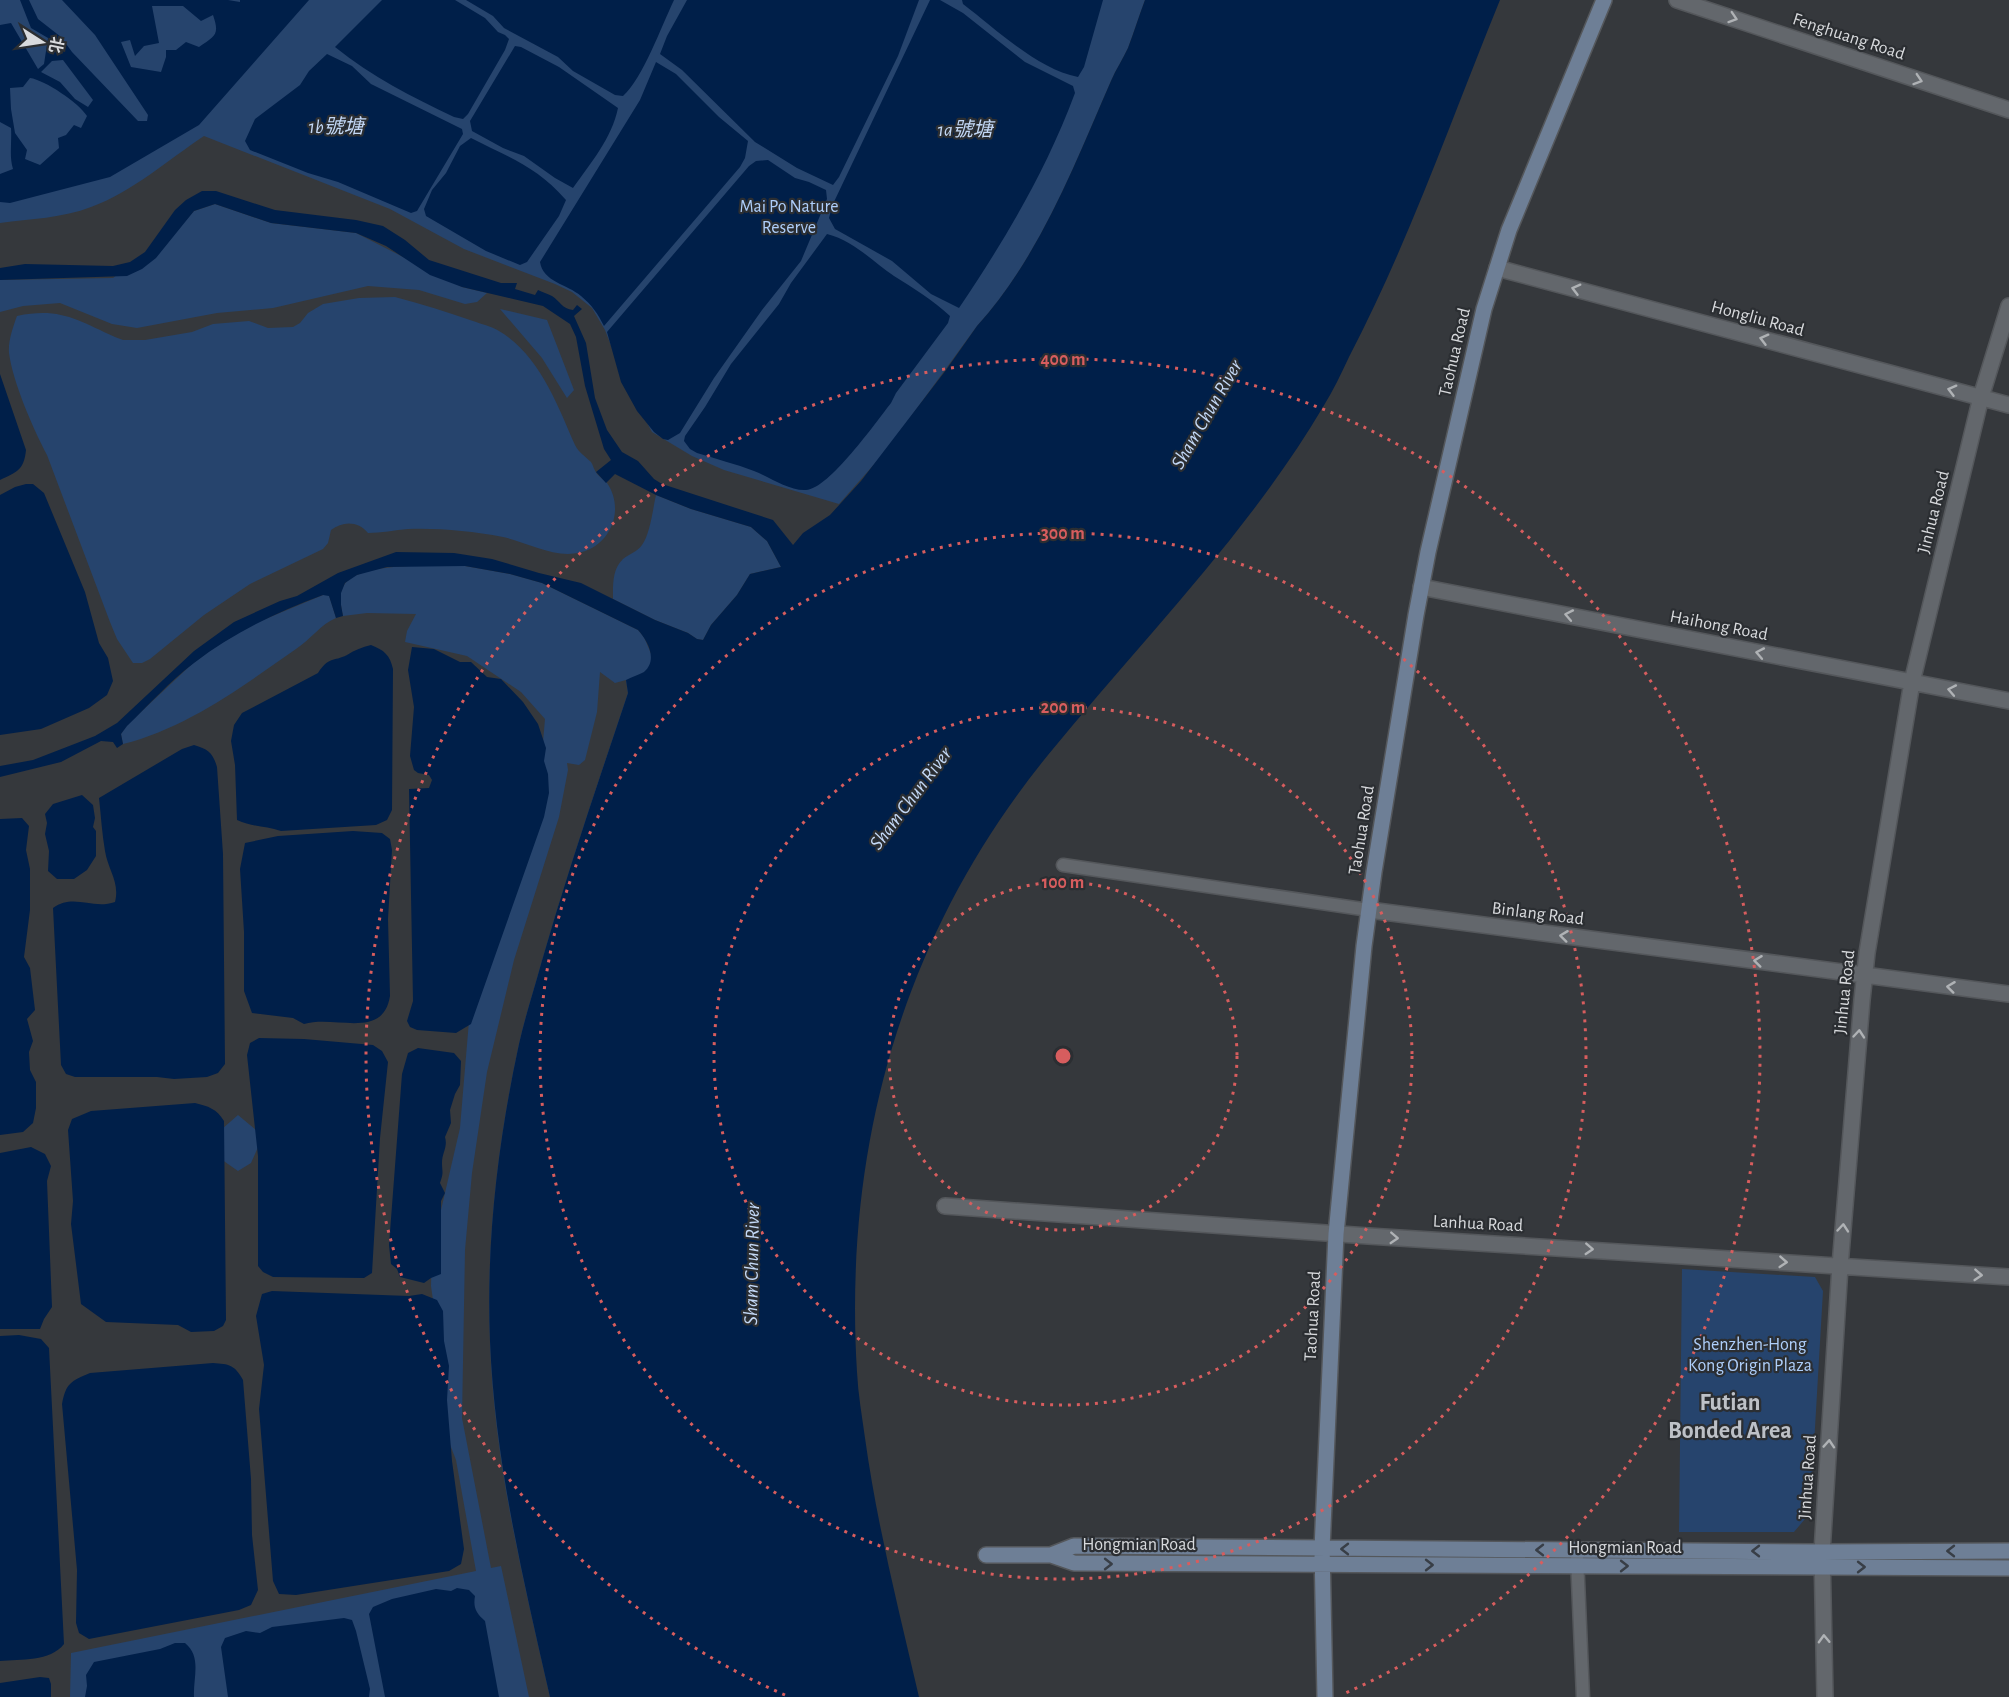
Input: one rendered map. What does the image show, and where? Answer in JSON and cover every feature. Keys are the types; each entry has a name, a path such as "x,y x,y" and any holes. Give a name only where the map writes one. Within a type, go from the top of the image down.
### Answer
{"main road":[{"name":"Taohua Road","path":"1325,1697 1322,1549 1336,1234 1369,910 1421,587 1484,309 1509,230 1605,0"},
{"name":"Hongmian Road","path":"1051,1555 1074,1546 1577,1550 2009,1568"},
{"name":"Hongmian Road","path":"1051,1555 1074,1563 1577,1566 2009,1551"},
{"path":"986,1555 1051,1555"}],"street":[{"name":"Fenghuang Road","path":"1677,0 2009,110"},
{"name":"Hongliu Road","path":"1497,268 2009,405"},
{"name":"Jinhua Road","path":"1825,1697 1822,1559 1840,1266 1864,975 1912,682 1981,397 2009,306"},
{"name":"Haihong Road","path":"1421,587 2009,701"},
{"name":"Binlang Road","path":"1063,865 1369,910 2009,994"},
{"name":"Lanhua Road","path":"945,1206 1336,1234 2009,1277"},
{"path":"1577,1550 1583,1697"}],"green space":[{"name":"Mai Po Nature Reserve","path":"0,0 1145,0 1128,48 1069,177 1054,209 1019,270 885,452 839,504 724,470 692,456 652,432 625,381 605,330 592,308 572,292 464,249 390,209 204,136 135,184 106,201 69,214 0,223"},
{"path":"215,204 271,223 356,233 462,287 487,293 477,302 465,304 419,290 368,286 273,308 217,313 137,328 112,324 60,303 23,306 0,312 0,280 113,278 185,221 194,211"},
{"path":"395,297 493,328 513,341 525,353 546,382 577,448 591,462 597,474 607,483 612,492 614,520 605,537 590,549 568,554 557,553 503,537 467,532 408,529 368,533 355,524 340,525 331,530 328,543 323,549 250,584 204,615 150,659 142,663 133,663 117,639 47,455 19,391 9,353 12,329 17,316 57,314 123,340 145,340 192,332 213,324 249,321 268,328 293,327 300,323 308,313 323,304 359,298"},
{"path":"500,309 547,320 574,390 567,398 542,358"},
{"path":"656,495 691,509 751,527 767,541 781,567 750,574 737,595 711,625 703,640 613,599 614,578 619,563 645,541"},
{"path":"400,566 465,566 510,574 542,583 638,630 644,637 652,656 550,1697 511,1520 497,1431 490,1341 490,1266 495,1191 505,1117 521,1034 561,896 628,693 626,680 615,683 600,672 597,712 585,760 579,765 567,763 568,770 559,817 514,960 487,1072 472,1173 465,1250 462,1418 491,1568 501,1566 529,1697 70,1697 71,1653 476,1571 456,1460 439,1416 435,1314 431,1286 432,1249 460,1128 470,1009 540,777 545,719 521,692 467,656 405,642 407,631 416,614 367,613 343,616 340,600 344,585 352,577 366,572"},
{"path":"323,595 329,595 336,618 325,624 301,645 235,691 192,717 147,737 123,744 121,734 126,726 192,664 251,625"},
{"path":"238,1115 263,1136 251,1163 238,1171 218,1157 214,1136"},
{"name":"Shenzhen-Hong Kong Origin Plaza","path":"1682,1269 1815,1277 1823,1291 1810,1513 1794,1532 1679,1532"}],"water":[{"path":"20,0 29,0 38,19 61,37 72,52 138,121 147,121 148,115 95,35 62,0 228,0 240,2 240,0 309,0 199,125 110,177 10,203 0,202 0,174 13,169 11,128 0,122 0,25 11,23 38,69 44,64 48,38 31,28","holes":["152,6 183,6 201,21 213,15 215,34 199,47 186,42 176,50 166,50 161,72 131,67 121,42 130,40 135,56 144,46 159,43","63,60 93,100 88,107 75,99 60,82 41,72 52,61","30,78 53,87 87,116 81,128 74,125 66,135 58,138 59,148 40,165 25,159 27,150 15,133 10,88 23,87"]},
{"name":"1b號塘","path":"382,0 455,0 485,18 498,32 509,39 505,50 463,119 454,117 393,86 363,68 335,47"},
{"path":"466,0 674,0 644,65 623,96 615,95 573,71 558,57 504,28 493,16"},
{"path":"687,0 919,0 898,56 833,185 797,168 755,142 682,70 660,54"},
{"name":"1a號塘","path":"930,0 940,0 963,13 1025,62 1073,86 1075,93 1038,178 993,256 959,308 931,294 892,261 835,229 829,218 832,206"},
{"path":"962,0 1103,0 1084,67 1078,77 1063,73 1032,57 963,4"},
{"name":"Sham Chun River","path":"1145,0 1500,0 1391,270 1327,401 1293,454 1227,543 1048,755 998,823 955,895 920,969 893,1045 873,1124 861,1205 855,1288 857,1372 861,1413 876,1503 919,1697 550,1697 512,1520 493,1386 489,1304 495,1191 505,1117 524,1024 561,896 628,693 626,680 644,672 650,662 650,651 645,640 638,630 542,583 510,574 465,566 387,567 357,575 345,583 341,593 343,616 336,618 329,596 323,595 256,624 209,652 176,677 127,726 121,734 123,744 117,748 113,742 101,741 61,762 0,777 0,766 33,760 95,736 117,723 194,651 234,622 280,601 297,596 338,573 396,552 454,553 492,559 581,583 655,620 703,640 711,625 737,595 750,574 781,567 767,541 751,527 691,509 656,495 615,474 606,483 596,472 611,460 604,449 585,386 576,337 570,324 543,306 462,287 430,275 386,246 356,233 271,223 215,204 194,211 156,258 142,269 127,276 0,280 0,268 25,264 113,266 130,262 145,252 175,210 186,200 202,191 216,191 275,210 356,220 383,226 405,240 429,260 501,283 517,283 515,289 535,295 538,290 552,296 569,309 573,310 577,305 582,309 574,316 586,343 595,398 607,430 622,452 638,461 654,479 662,484 773,520 793,545 803,533 830,515 861,481 1019,270 1054,209 1069,177 1128,48"},
{"path":"515,46 559,67 618,108 606,140 573,188 524,156 503,148 472,131 470,121"},
{"name":"1b號塘","path":"327,54 352,66 371,84 462,129 463,134 417,211 411,213 338,182 250,150 245,141 255,119 300,85 309,71"},
{"path":"656,62 676,74 719,117 748,141 745,158 740,167 604,326 581,296 546,274 540,262 640,100"},
{"path":"471,138 533,171 566,200 559,216 527,262 520,265 486,251 426,216 424,209 432,190 446,173 460,146"},
{"path":"768,160 795,178 826,190 827,199 801,261 762,310 714,378 680,433 668,440 663,439 654,432 637,411 621,382 607,332 749,166 756,161"},
{"path":"827,234 854,246 930,299 950,316 948,323 891,403 852,453 816,487 800,490 747,468 697,453 690,449 684,441 731,364 779,304 791,283"},
{"path":"0,374 26,450 19,470 0,480"},
{"path":"26,484 33,484 44,493 85,592 99,643 108,658 113,681 107,695 89,708 41,729 0,735 0,495"},
{"path":"371,645 386,654 393,669 392,810 387,820 376,825 281,831 237,820 235,765 231,741 234,725 242,713 318,673 328,662"},
{"path":"412,647 434,649 460,662 471,662 487,677 501,679 523,702 538,724 546,748 544,761 548,774 549,793 544,817 471,1024 456,1033 417,1030 410,1027 407,1021 413,1001 409,789 429,788 432,780 429,775 414,770 410,756 414,707 408,670"},
{"path":"194,745 209,752 217,767 223,854 225,1064 218,1073 207,1077 174,1079 75,1077 66,1074 61,1065 53,908 68,902 107,904 115,902 116,888 106,858 99,798 182,749"},
{"path":"82,795 93,805 96,856 87,870 74,879 57,879 48,871 49,851 45,834 47,823 45,814 53,804"},
{"path":"22,818 29,826 26,850 30,869 30,910 24,957 30,968 35,1010 27,1019 33,1041 29,1052 30,1070 36,1082 36,1108 33,1123 23,1132 0,1135 0,819"},
{"path":"353,831 382,833 390,839 392,850 388,919 390,996 386,1009 378,1018 356,1023 304,1024 293,1018 252,1013 244,991 244,932 240,869 245,843 278,836"},
{"path":"259,1038 373,1045 382,1051 388,1062 380,1138 372,1273 364,1278 273,1277 263,1272 258,1266 258,1156 247,1055 250,1043"},
{"path":"418,1048 454,1053 461,1061 460,1085 450,1110 451,1123 445,1137 446,1144 442,1159 440,1183 445,1193 441,1201 441,1274 424,1283 400,1277 397,1269 391,1264 389,1245 402,1074 408,1053"},
{"path":"195,1103 212,1109 224,1121 226,1320 223,1326 214,1331 191,1332 178,1325 106,1322 81,1304 71,1224 73,1201 68,1130 72,1119 91,1111"},
{"path":"31,1147 45,1154 51,1166 47,1181 52,1307 40,1329 0,1329 0,1153"},
{"path":"272,1291 409,1296 422,1294 437,1300 443,1311 444,1341 449,1366 447,1400 452,1461 464,1549 461,1564 449,1571 296,1595 279,1594 273,1581 259,1409 264,1365 256,1316 262,1294"},
{"path":"19,1335 41,1339 49,1348 64,1644 58,1650 43,1657 0,1661 0,1336"},
{"path":"213,1363 231,1366 243,1380 251,1479 252,1535 258,1590 251,1605 239,1610 89,1639 79,1633 76,1623 77,1570 62,1404 65,1391 74,1381 90,1373"},
{"path":"457,1588 469,1590 475,1596 476,1610 485,1621 499,1697 385,1697 369,1614 373,1607 392,1599 436,1589 451,1591"},
{"path":"344,1618 352,1620 356,1631 370,1689 369,1697 228,1697 221,1647 225,1638 246,1631 260,1633 272,1627"},
{"path":"175,1643 185,1643 193,1655 196,1668 194,1697 85,1697 86,1675 94,1662 160,1649"},
{"path":"40,1677 49,1678 51,1697 0,1697 0,1683"}],"district":[{"name":"Futian Bonded Area","path":"1730,1416"}]}
